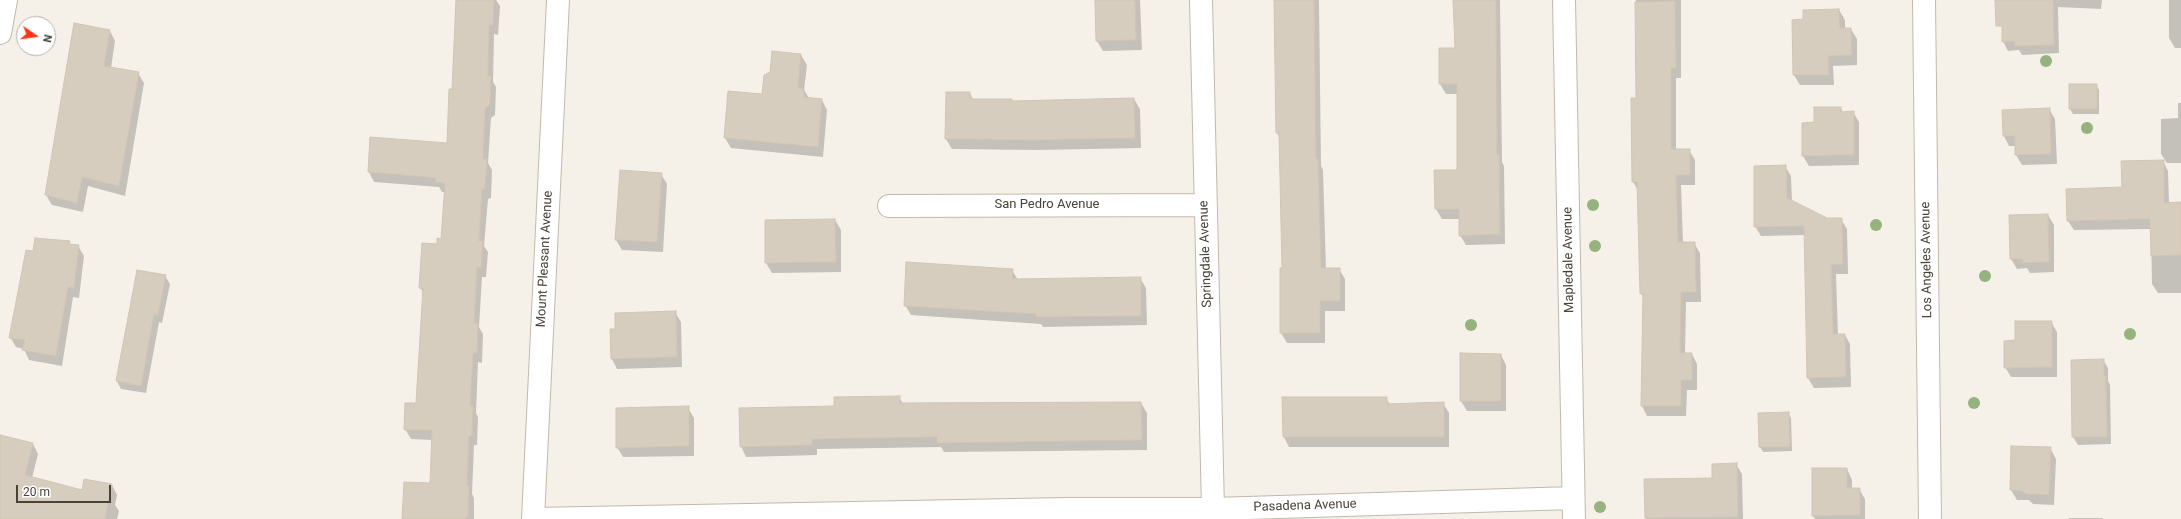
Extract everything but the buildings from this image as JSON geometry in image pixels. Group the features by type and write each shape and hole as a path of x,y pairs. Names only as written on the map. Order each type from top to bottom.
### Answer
{"street":[{"path":"0,32 6,0"},
{"name":"Mount Pleasant Avenue","path":"533,519 558,0"},
{"name":"Springdale Avenue","path":"1201,0 1213,509"},
{"name":"Mapledale Avenue","path":"1564,0 1574,509"},
{"name":"Los Angeles Avenue","path":"1924,0 1930,519"},
{"name":"San Pedro Avenue","path":"889,206 1205,205"},
{"name":"Pasadena Avenue","path":"533,519 1066,509 1574,509"}]}
